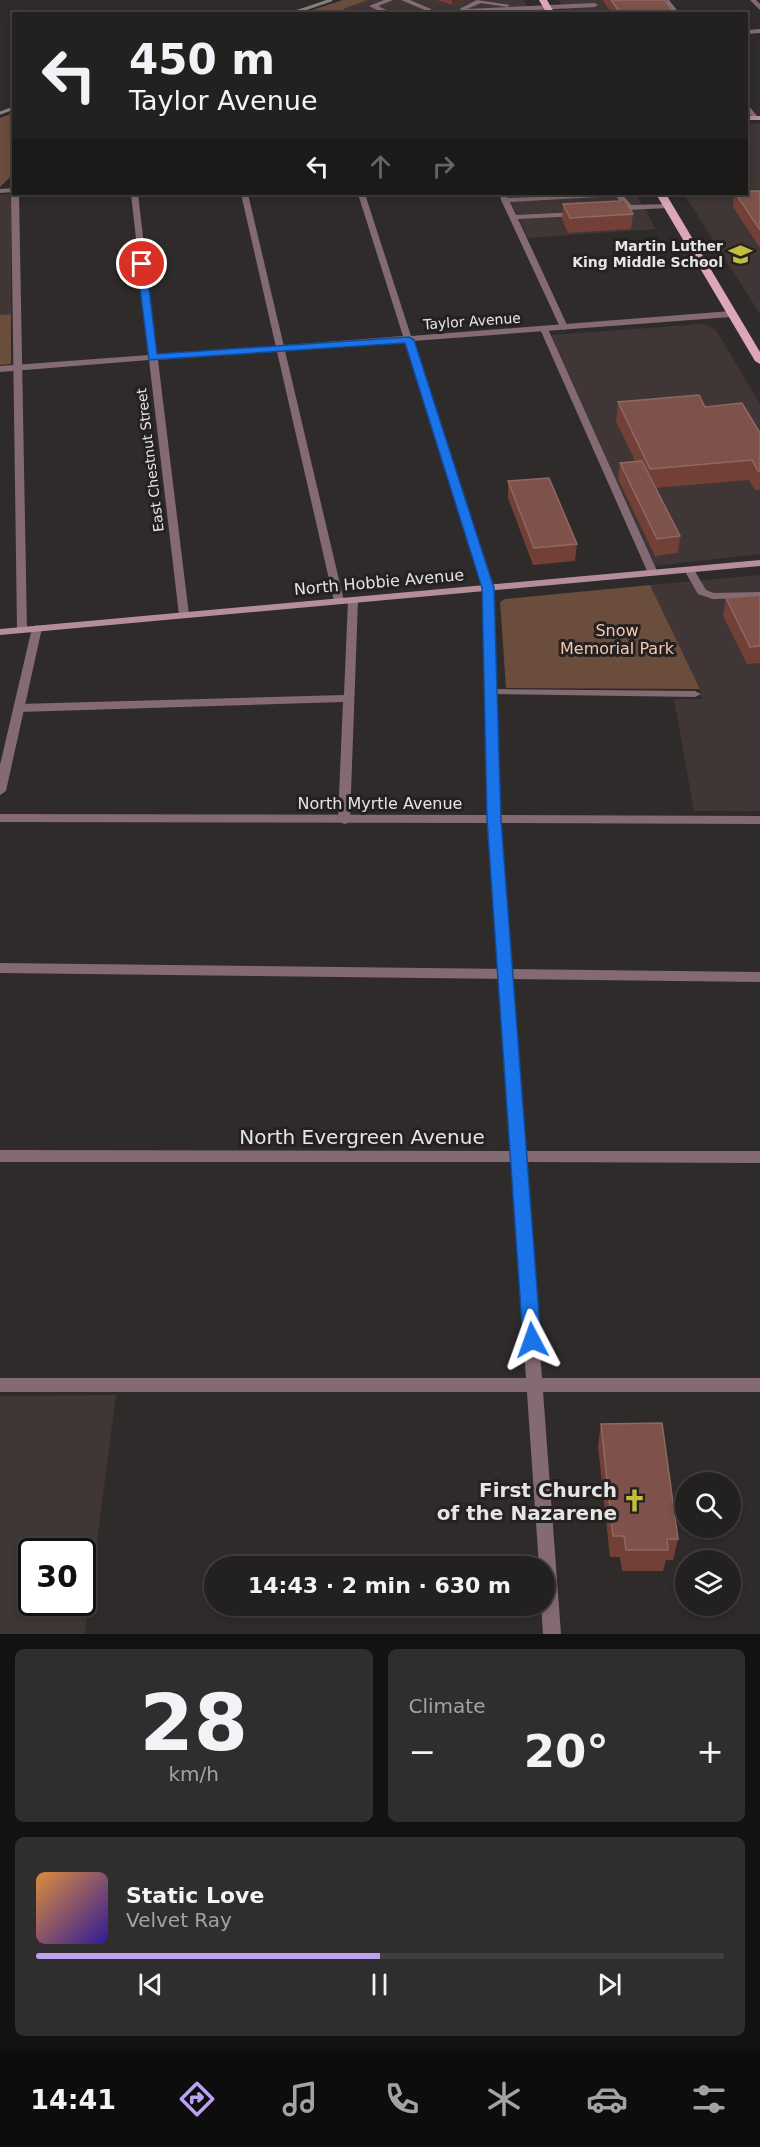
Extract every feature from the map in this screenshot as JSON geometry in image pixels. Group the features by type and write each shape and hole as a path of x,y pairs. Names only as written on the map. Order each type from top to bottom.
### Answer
{"main road":[{"path":"662,195 760,361"},
{"name":"North Hobbie Avenue","path":"0,632 760,563"}],"street":[{"path":"387,12 372,6 390,0"},
{"path":"404,0 436,12 593,3"},
{"path":"666,0 675,12"},
{"path":"753,0 760,8"},
{"path":"14,195 22,630"},
{"name":"East Chestnut Street","path":"134,195 183,615"},
{"path":"243,195 339,601"},
{"path":"361,195 488,588 494,820 520,1157 552,1634"},
{"path":"564,327 504,197 580,195"},
{"path":"619,195 624,199 627,208"},
{"path":"612,211 668,206"},
{"path":"513,218 589,213"},
{"name":"Taylor Avenue","path":"0,369 731,314"},
{"path":"544,329 653,573"},
{"path":"689,570 702,592 713,596 760,595"},
{"path":"344,820 353,600"},
{"path":"0,791 37,628"},
{"path":"491,692 695,694"},
{"path":"19,708 350,698"},
{"name":"North Myrtle Avenue","path":"0,818 760,820"},
{"path":"0,968 760,977"},
{"name":"North Evergreen Avenue","path":"0,1156 760,1157"},
{"path":"0,1385 760,1385"}],"shaded area":[{"path":"368,0 523,0 530,12 349,12 342,9"},
{"path":"558,0 662,0 671,12 566,12"},
{"name":"Martin Luther King Middle School","path":"760,123 760,314 685,195 748,195 748,124"},
{"path":"11,194 11,314 0,315 0,195"},
{"path":"507,195 637,195 656,229 528,238"},
{"path":"704,324 716,330 760,404 760,554 655,566 551,335"},
{"path":"760,575 760,811 694,811 674,699 701,699 700,689 650,585"},
{"path":"116,1395 96,1549 96,1538 18,1538 18,1616 87,1616 85,1634 0,1634 0,1396"}],"green space":[{"path":"343,0 368,0 343,9 350,12 306,12"},
{"path":"12,113 12,175 0,187 0,118"},
{"path":"11,314 11,364 0,365 0,315"},
{"name":"Snow Memorial Park","path":"650,585 700,689 506,688 500,602 505,599"}],"building":[{"path":"611,0 665,0 674,12 620,12"},
{"path":"748,191 760,191 760,230 737,195 748,195"},
{"path":"624,199 633,214 570,218 563,204 620,201"},
{"path":"699,395 705,407 742,403 760,433 760,471 752,460 650,469 618,402"},
{"path":"642,461 680,536 657,539 620,463"},
{"path":"549,478 577,544 534,548 508,481"},
{"path":"760,595 760,646 750,647 726,598"},
{"name":"First Church of the Nazarene","path":"662,1423 675,1517 675,1538 678,1539 667,1539 668,1550 626,1550 624,1536 613,1536 601,1424"}],"railway":[{"path":"296,12 331,0"},
{"path":"0,113 12,109"}],"place":[{"name":"Martin Luther King Middle School","path":"741,254"},
{"name":"First Church of the Nazarene","path":"635,1501"}],"route":[{"path":"142,264 153,358 409,340 488,588 494,820 532,1340"}]}
